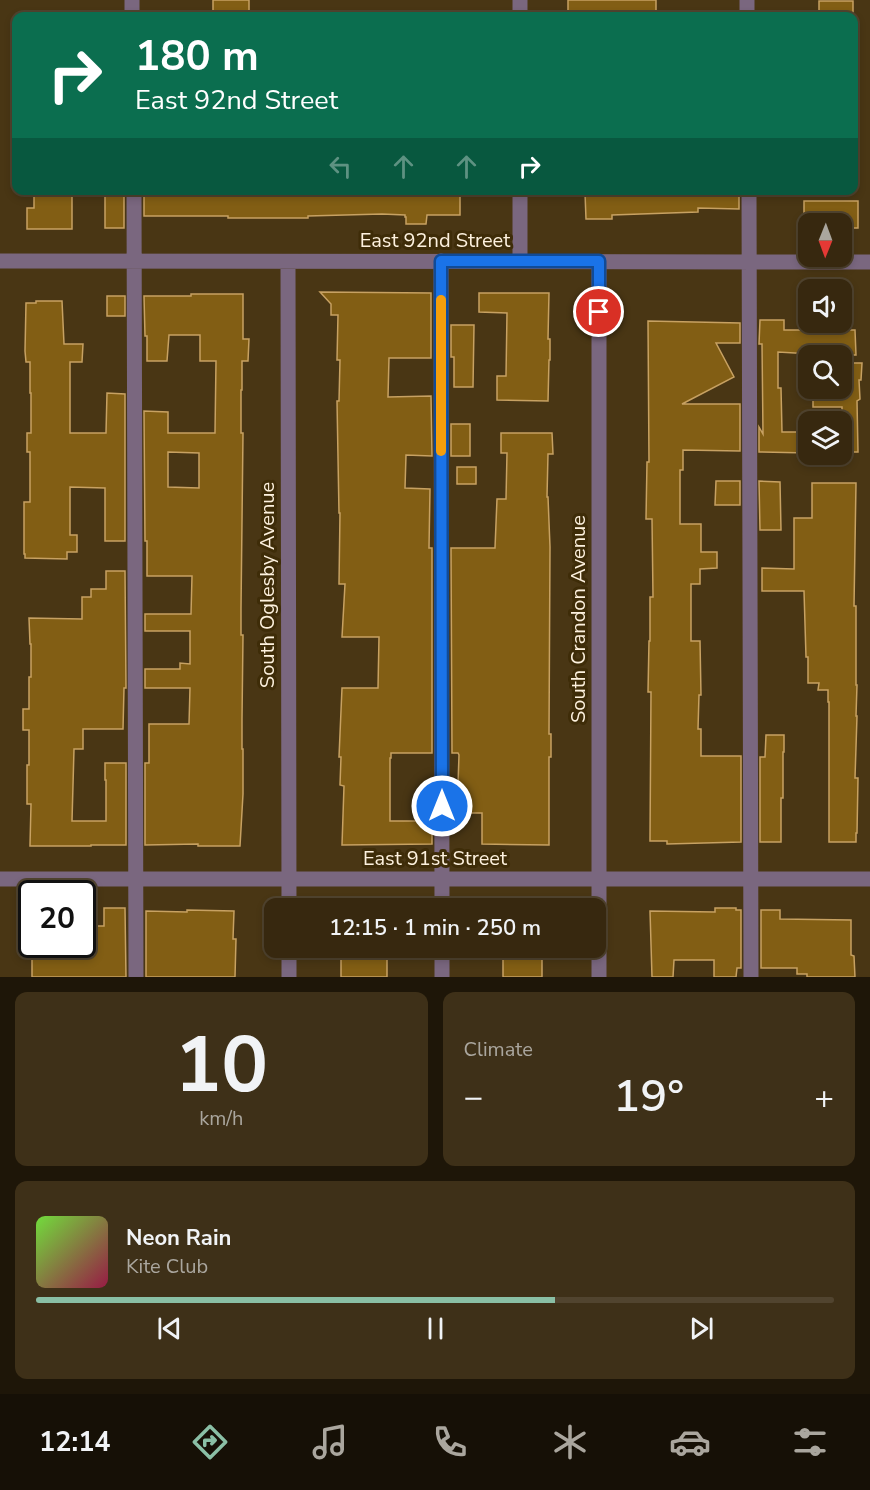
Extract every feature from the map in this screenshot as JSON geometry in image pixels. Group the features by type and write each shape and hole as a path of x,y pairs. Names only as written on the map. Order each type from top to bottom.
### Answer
{"street":[{"path":"134,195 136,977"},
{"path":"520,195 520,261"},
{"path":"749,195 751,977"},
{"name":"East 92nd Street","path":"0,261 870,262"},
{"name":"South Oglesby Avenue","path":"288,261 289,898"},
{"path":"441,261 442,898"},
{"name":"South Crandon Avenue","path":"598,977 599,261"},
{"name":"East 91st Street","path":"0,879 870,879"},
{"path":"289,958 289,977"},
{"path":"442,958 442,977"}],"building":[{"path":"213,0 249,0 249,12 213,12"},
{"path":"568,0 656,0 656,12 568,12"},
{"path":"819,1 853,1 853,12 819,12"},
{"path":"34,195 72,195 72,229 27,229 27,208 34,208"},
{"path":"105,195 124,195 124,228 105,228"},
{"path":"144,195 460,195 460,215 427,215 426,224 406,224 405,215 382,214 308,216 308,218 144,216"},
{"path":"585,195 739,195 739,209 698,208 698,212 612,215 612,219 586,219"},
{"path":"804,201 858,201 858,228 852,228 852,213 804,213"},
{"path":"320,292 431,293 431,358 389,358 388,397 431,396 432,456 406,455 405,488 430,489 432,753 391,753 390,821 432,821 432,844 342,845 344,786 340,785 341,757 339,757 342,688 378,688 379,637 342,637 345,584 339,584 337,401 339,401 340,360 337,360 338,315 331,315 331,304"},
{"path":"479,293 549,293 548,401 497,400 497,376 506,376 507,313 479,312"},
{"path":"191,294 243,294 243,339 249,339 248,361 242,361 241,390 243,794 240,846 145,845 145,763 149,763 149,724 189,724 190,688 145,688 145,669 180,669 180,663 190,664 190,631 145,631 145,614 191,614 192,576 147,576 144,411 168,412 168,433 215,433 216,361 200,361 200,335 169,335 167,361 147,361 144,296 191,296","holes":["168,452 199,453 199,488 168,487"]},
{"path":"107,296 125,296 125,316 107,316"},
{"path":"36,301 62,301 64,344 83,344 82,362 70,362 70,433 106,433 107,393 125,394 125,541 105,541 105,488 70,487 70,535 77,535 77,552 67,552 67,559 25,558 24,554 24,502 30,502 30,452 27,452 27,433 31,433 30,362 26,362 25,351 26,303 36,303"},
{"path":"760,320 784,320 784,330 798,330 798,333 852,333 852,330 855,330 856,355 852,355 852,345 798,345 798,353 778,352 782,432 798,432 798,453 759,452 759,427 763,434 762,344 759,344"},
{"path":"648,321 740,323 740,343 716,343 734,377 682,404 740,404 740,451 683,450 683,470 680,470 680,524 701,524 701,552 717,552 717,568 700,569 700,584 691,584 691,641 700,641 701,695 699,695 698,729 701,729 701,756 741,756 741,842 667,844 667,841 650,841 651,692 648,692 650,597 653,597 652,519 646,519 647,462 649,462"},
{"path":"451,325 474,325 473,387 454,387"},
{"path":"852,363 862,363 861,380 859,380 860,399 857,401 858,452 852,452 852,411 842,411 842,407 813,407 813,399 852,399"},
{"path":"451,424 470,424 470,456 451,456"},
{"path":"501,433 552,433 553,454 548,454 547,497 550,547 549,845 482,844 482,813 457,813 459,755 452,753 451,548 495,548 497,499 506,499 507,453 501,453"},
{"path":"457,467 476,467 476,484 457,484"},
{"path":"716,481 740,481 740,505 715,505"},
{"path":"759,481 780,482 781,530 760,530"},
{"path":"812,483 856,483 855,778 858,778 856,842 829,842 828,690 818,690 819,683 808,683 804,591 762,591 762,568 794,569 794,518 812,518"},
{"path":"106,571 125,571 126,688 124,688 123,729 83,729 83,749 74,749 72,821 106,821 105,763 126,763 126,845 30,846 31,804 27,804 29,730 23,730 23,709 29,709 29,677 31,677 29,618 82,619 82,597 91,597 91,589 106,589"},
{"path":"766,735 784,735 781,842 760,842 760,757 765,757"},
{"path":"104,908 125,908 126,977 32,977 32,958 96,958 96,926 104,926"},
{"path":"715,908 741,910 741,968 737,968 736,977 714,977 714,960 674,960 673,977 652,977 650,911 715,912"},
{"path":"187,910 234,911 235,977 146,977 146,911 187,912"},
{"path":"761,910 780,910 780,919 851,920 851,955 854,956 855,977 807,977 807,974 797,974 797,968 761,968"},
{"path":"341,958 387,958 387,977 341,977"},
{"path":"503,958 542,958 542,977 503,977"}],"slow traffic":[{"path":"441,300 441,451"}],"route":[{"path":"442,806 441,261 599,261 599,312"}]}
